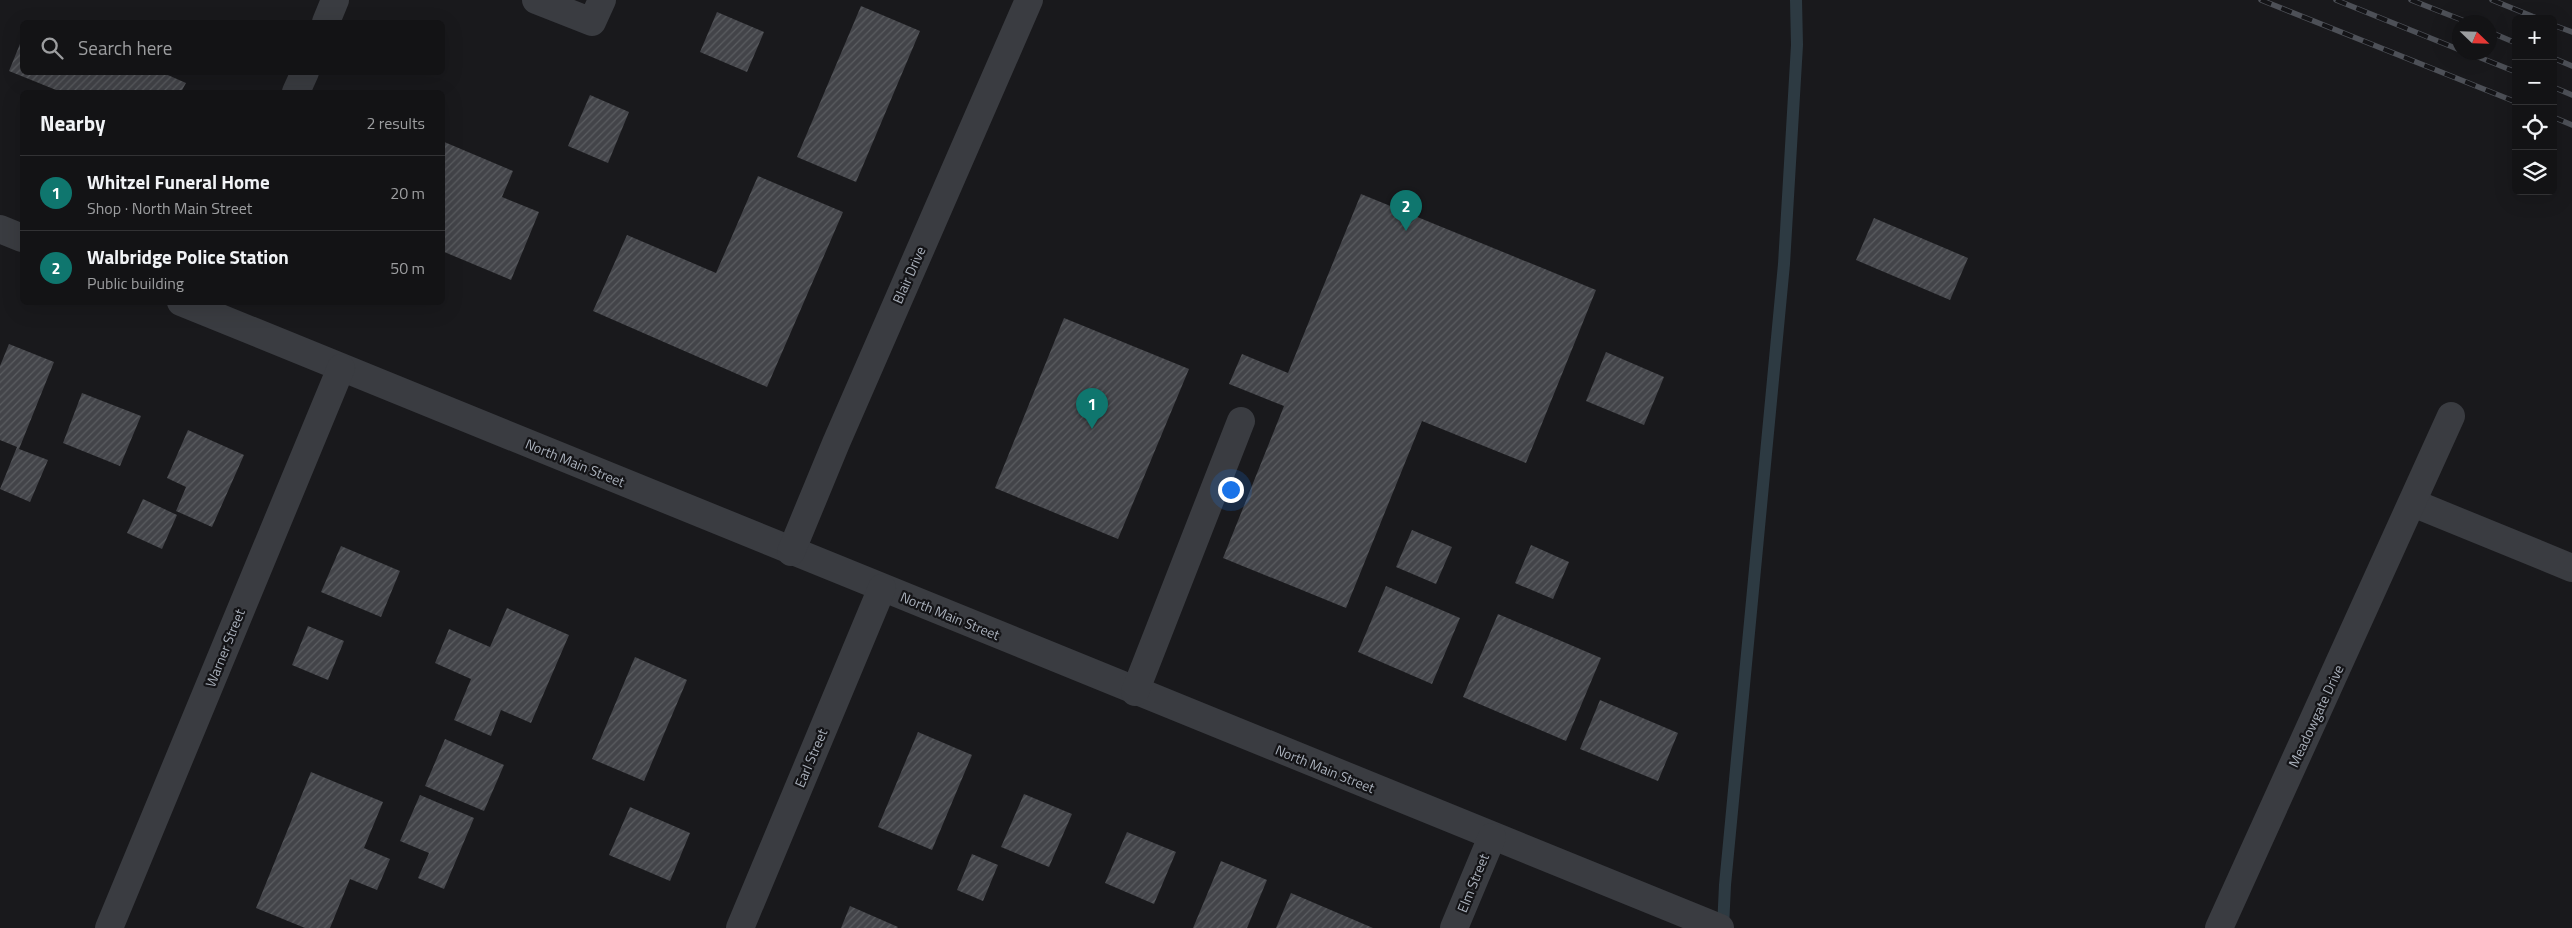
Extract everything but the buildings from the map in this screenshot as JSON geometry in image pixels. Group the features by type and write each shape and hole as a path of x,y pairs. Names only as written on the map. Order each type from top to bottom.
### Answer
{"street":[{"path":"327,20 336,0"},
{"path":"536,0 592,22 602,0"},
{"name":"Blair Drive","path":"791,552 840,434 1029,0"},
{"path":"297,90 304,75"},
{"path":"0,229 20,237"},
{"name":"North Main Street","path":"197,306 340,368 1720,928"},
{"name":"Warner Street","path":"109,928 340,368"},
{"name":"Meadowgate Drive","path":"2219,928 2451,416"},
{"path":"1135,692 1241,421"},
{"path":"2413,503 2572,568"},
{"name":"Earl Street","path":"740,928 882,588"},
{"name":"Elm Street","path":"1454,928 1492,837"}],"waterway":[{"path":"1723,928 1725,885 1784,264 1797,45 1796,0"}],"railway":[{"path":"2261,0 2512,100"},
{"path":"2336,0 2452,47"},
{"path":"2411,0 2452,16"},
{"path":"2492,0 2529,15"},
{"path":"2557,26 2572,32"},
{"path":"2497,35 2512,41"},
{"path":"2486,60 2512,70"},
{"path":"2557,60 2572,66"},
{"path":"2557,89 2572,95"},
{"path":"2557,119 2572,125"}],"place":[{"name":"Walbridge Police Station","path":"1406,231"},
{"name":"Whitzel Funeral Home","path":"1092,429"}]}
